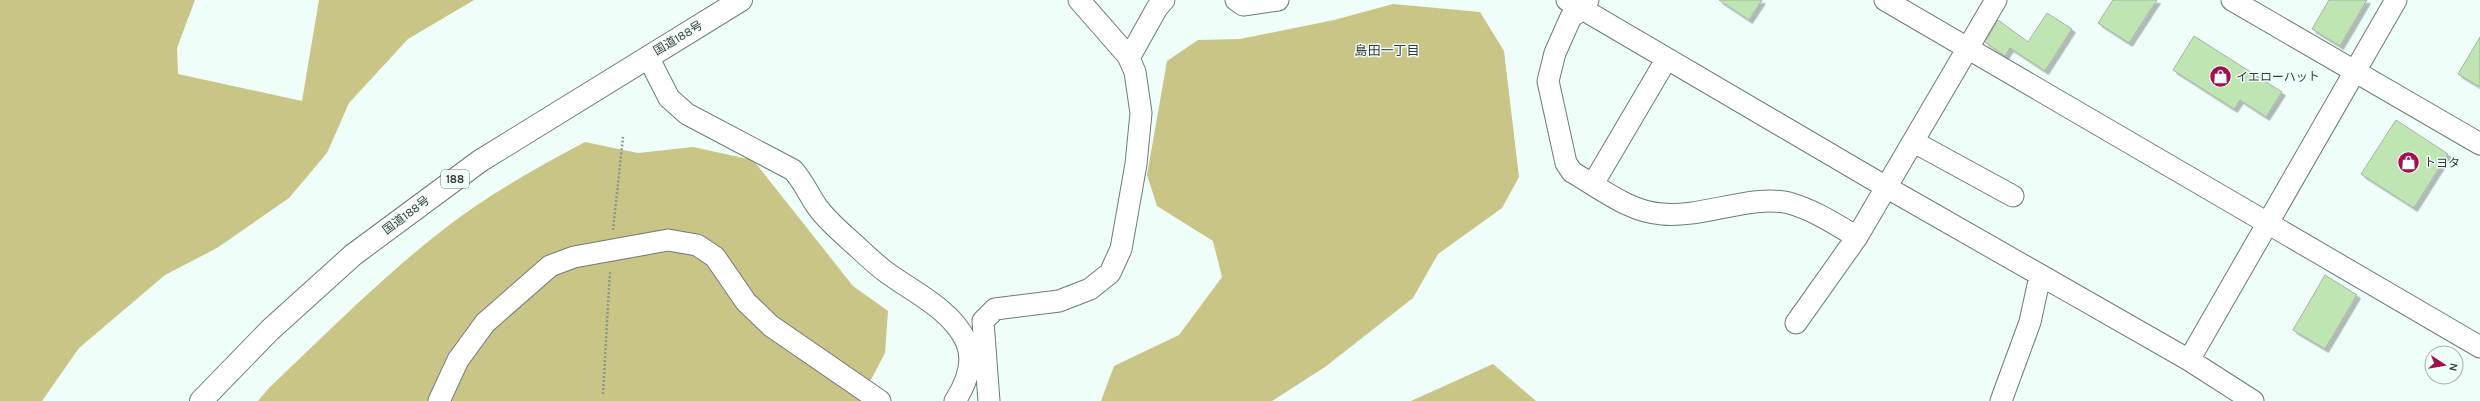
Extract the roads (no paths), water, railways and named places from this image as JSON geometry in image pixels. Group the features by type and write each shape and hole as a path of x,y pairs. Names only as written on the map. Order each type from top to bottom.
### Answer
{"highway":[{"name":"国道188号","path":"200,401 270,330 353,255 480,161 741,0"}],"street":[{"path":"989,401 983,321 995,309 1059,301 1090,289 1110,273 1121,249 1136,164 1141,113 1135,72 1128,56 1079,0"},
{"path":"1128,56 1133,51 1157,8 1164,0"},
{"path":"1236,0 1243,5 1278,0"},
{"path":"1885,0 2480,347"},
{"path":"1796,323 1857,237 1996,0"},
{"path":"2232,0 2480,144"},
{"path":"2189,360 2396,0"},
{"path":"1857,237 1816,213 1787,203 1760,202 1697,213 1662,214 1635,209 1572,172 1566,163 1548,81 1555,53 1571,17 1580,3 1666,60 2040,276 2189,360 2253,401"},
{"path":"648,57 669,98 687,114 793,170 804,183 816,206 853,243 884,271 934,305 954,323 966,342 969,364 965,384 955,401"},
{"path":"1593,184 1666,60"},
{"path":"1914,142 2013,196"},
{"path":"439,401 458,360 485,323 550,266 574,257 611,249 668,240 697,245 715,257 746,302 771,326 880,401"},
{"path":"2001,401 2030,322 2040,276"},
{"path":"954,323 962,318 983,321"}],"place":[{"name":"イエローハット","path":"2221,77"},
{"name":"トヨタ","path":"2408,163"}],"district":[{"name":"島田一丁目","path":"1387,50"}]}
